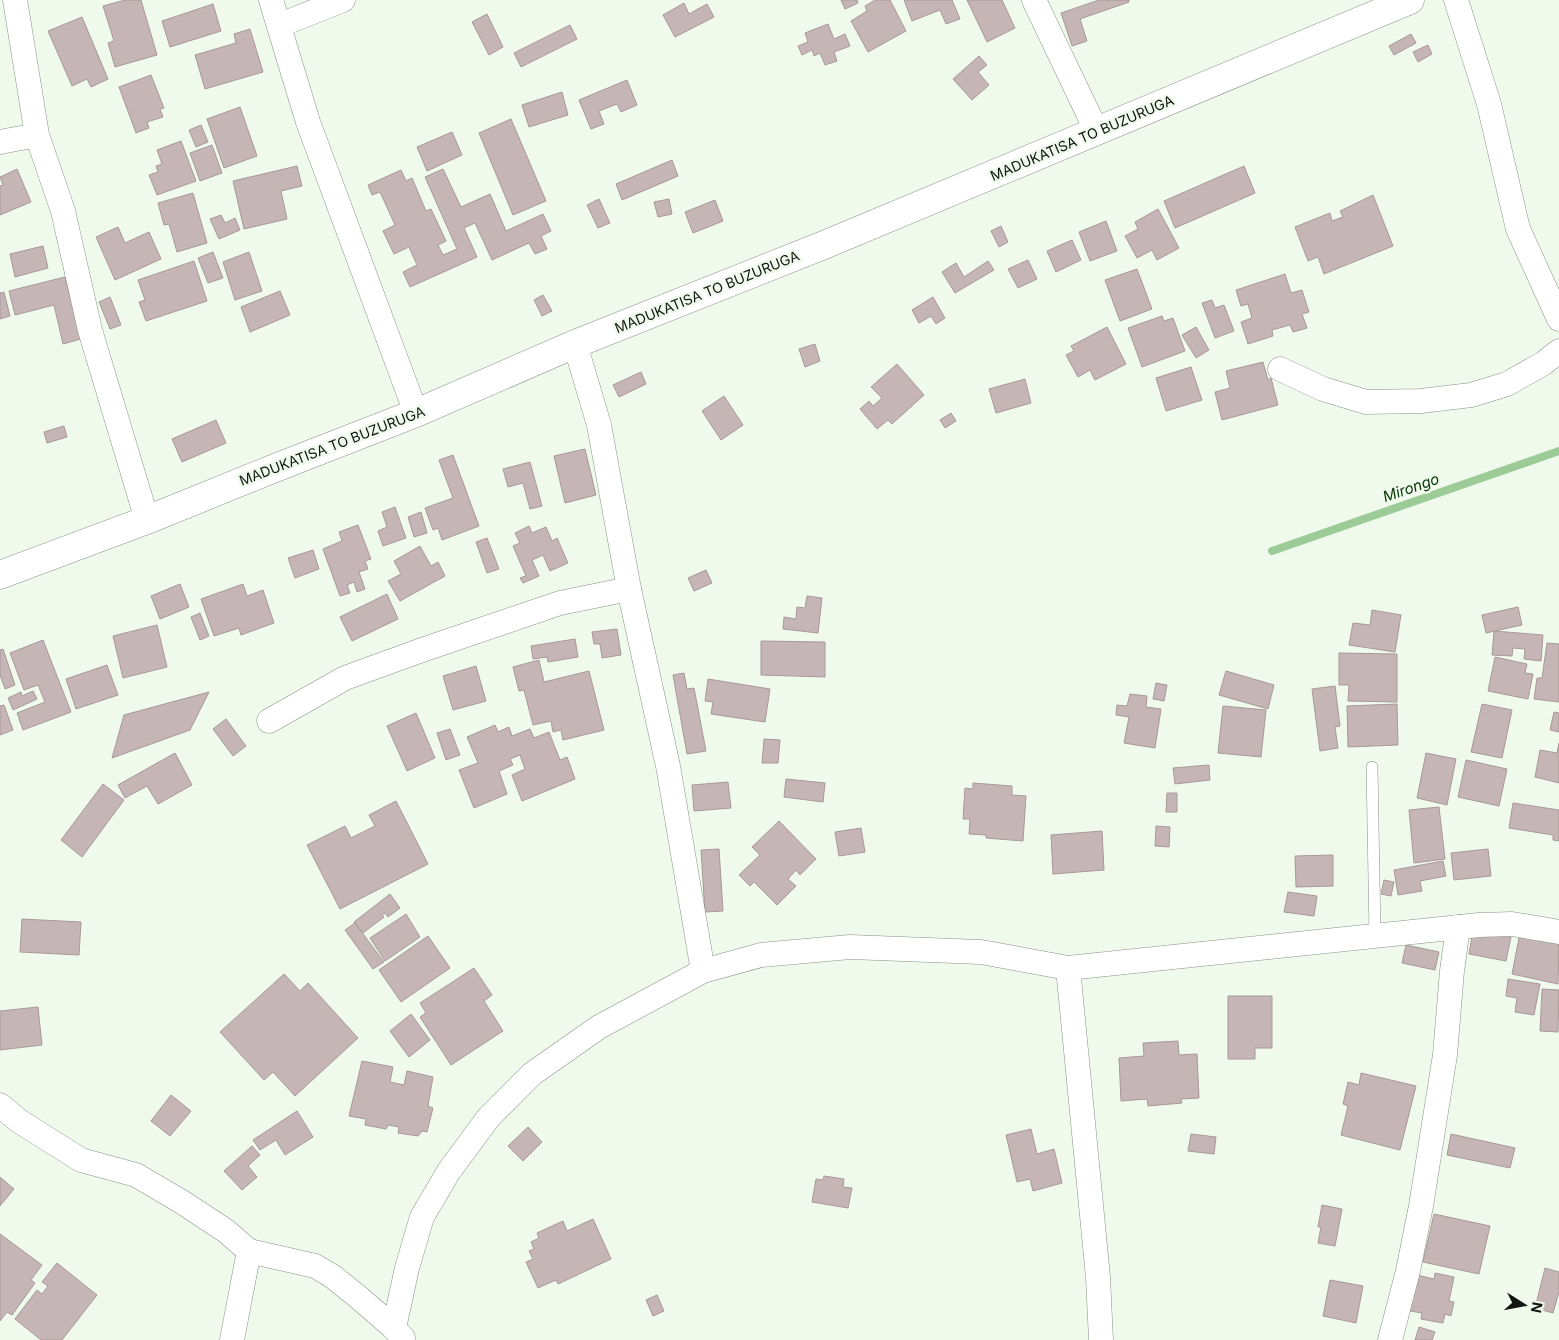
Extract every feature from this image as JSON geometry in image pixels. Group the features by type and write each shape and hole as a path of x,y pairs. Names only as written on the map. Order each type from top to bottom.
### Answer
{"main road":[{"name":"MADUKATISA TO BUZURUGA","path":"0,575 147,520 283,464 416,414 575,344 824,245 1410,0"}],"street":[{"path":"16,0 37,135 63,211 90,330 147,520"},
{"path":"272,0 308,122 416,414"},
{"path":"280,25 343,0"},
{"path":"1034,0 1097,132"},
{"path":"1456,0 1489,104 1518,229 1559,319"},
{"path":"0,142 37,135"},
{"path":"575,344 599,425 629,590 668,766 703,970"},
{"path":"1280,369 1322,389 1366,402 1421,401 1471,395 1507,384 1544,363 1559,351"},
{"path":"269,720 345,678 362,671 560,603 629,590"},
{"path":"399,1334 407,1268 422,1217 449,1170 489,1117 532,1074 592,1032 703,970 762,954 850,947 981,952 1068,968 1458,927 1512,924 1559,932"},
{"path":"1390,1340 1408,1271 1421,1206 1445,1055 1452,971 1458,927"},
{"path":"1068,968 1098,1277 1101,1340"},
{"path":"0,1105 19,1121 81,1160 136,1175 182,1202 226,1232 249,1251 316,1266 357,1296 399,1334"},
{"path":"232,1340 249,1251"}],"lane":[{"path":"1372,767 1375,936"}],"building":[{"path":"125,0 141,0 157,55 115,67 108,43 114,41 103,6"},
{"path":"841,0 857,0 858,3 845,9"},
{"path":"875,0 890,0 906,31 868,52 851,21 867,11 865,6"},
{"path":"904,0 952,0 960,19 946,24 940,10 912,21"},
{"path":"967,0 1002,0 1015,28 987,42"},
{"path":"1099,0 1129,0 1129,2 1080,19 1087,41 1072,46 1061,13"},
{"path":"684,3 689,14 707,4 714,17 675,37 663,15"},
{"path":"213,4 221,31 170,47 162,21"},
{"path":"487,14 503,47 489,55 472,22"},
{"path":"82,17 108,79 91,87 87,79 72,86 48,31"},
{"path":"828,24 834,39 845,34 850,46 834,52 837,61 825,65 820,53 814,56 812,50 802,55 798,46 808,42 805,33"},
{"path":"570,25 577,39 521,67 514,53"},
{"path":"250,29 263,72 205,89 195,55 236,43 234,34"},
{"path":"1411,34 1416,43 1394,55 1389,46"},
{"path":"1428,45 1432,54 1418,62 1413,52"},
{"path":"979,56 987,65 978,72 989,85 972,100 953,79"},
{"path":"151,75 164,108 160,109 163,117 147,122 149,128 136,133 119,87"},
{"path":"627,80 637,105 621,112 617,104 599,111 604,124 591,129 579,100"},
{"path":"562,92 568,115 529,127 522,105"},
{"path":"240,107 257,156 224,168 207,119"},
{"path":"511,119 546,201 513,215 479,133"},
{"path":"201,125 208,142 196,147 189,130"},
{"path":"452,132 462,155 427,171 417,147"},
{"path":"181,141 196,181 157,195 149,175 158,172 156,166 162,164 157,150"},
{"path":"212,145 222,173 200,181 190,153"},
{"path":"672,160 678,176 622,200 616,184"},
{"path":"297,166 302,186 281,191 287,219 244,229 233,181"},
{"path":"1244,166 1255,193 1175,228 1164,201"},
{"path":"17,169 31,202 0,215 0,186 3,185 0,177"},
{"path":"443,169 461,207 490,194 506,231 543,214 551,231 541,236 547,249 535,254 529,243 492,260 475,223 464,228 477,257 410,287 403,272 417,265 409,247 394,254 383,231 395,225 380,192 372,195 368,185 401,170 406,181 412,178 426,211 431,209 446,241 438,245 443,255 457,249 425,177"},
{"path":"193,193 207,243 177,252 169,224 164,225 158,203"},
{"path":"1373,195 1393,246 1324,274 1318,257 1308,261 1295,227 1330,213 1332,221 1343,217 1340,211"},
{"path":"599,199 610,223 598,228 587,205"},
{"path":"669,199 672,214 658,217 654,202"},
{"path":"715,200 723,221 693,233 685,212"},
{"path":"1158,209 1179,248 1157,260 1152,250 1137,258 1125,236 1138,229 1135,222"},
{"path":"221,215 225,223 235,218 240,230 219,239 210,219"},
{"path":"1106,221 1117,251 1090,261 1079,232"},
{"path":"1001,226 1008,242 999,247 991,231"},
{"path":"118,227 125,243 149,232 161,259 115,280 96,237"},
{"path":"1072,240 1081,260 1056,272 1047,251"},
{"path":"43,246 48,268 15,277 10,254"},
{"path":"213,252 223,278 208,283 198,258"},
{"path":"249,252 262,291 235,300 223,262"},
{"path":"1028,260 1037,279 1018,288 1008,269"},
{"path":"194,261 207,301 146,321 139,302 145,300 138,280"},
{"path":"988,261 994,270 955,293 942,272 956,263 964,277"},
{"path":"1137,269 1152,309 1120,321 1105,280"},
{"path":"1285,274 1291,293 1302,290 1309,312 1302,314 1307,328 1293,332 1290,325 1272,330 1273,336 1248,344 1241,322 1252,318 1248,304 1241,306 1236,290"},
{"path":"65,277 81,339 63,344 54,305 15,315 9,291"},
{"path":"280,291 290,315 250,332 241,307"},
{"path":"4,292 10,316 0,319 0,293"},
{"path":"543,295 552,311 542,316 534,300"},
{"path":"110,297 121,325 110,329 99,302"},
{"path":"933,297 945,318 936,324 931,316 919,323 912,310"},
{"path":"1212,300 1215,308 1224,305 1234,331 1215,338 1202,303"},
{"path":"1162,316 1164,321 1173,318 1185,351 1142,367 1128,328"},
{"path":"1107,327 1126,364 1095,380 1090,370 1078,377 1066,355 1074,351 1071,346"},
{"path":"1196,327 1209,350 1196,358 1182,335"},
{"path":"815,344 820,361 805,367 799,349"},
{"path":"1263,362 1268,380 1271,378 1278,405 1222,420 1215,392 1230,388 1226,371"},
{"path":"897,364 924,395 892,424 888,420 877,429 860,409 869,401 873,406 882,398 871,387"},
{"path":"1191,367 1202,400 1166,411 1156,378"},
{"path":"641,372 646,384 619,397 613,385"},
{"path":"1025,379 1031,403 996,413 989,389"},
{"path":"724,396 743,425 721,440 702,411"},
{"path":"951,413 956,421 945,428 940,420"},
{"path":"216,420 226,443 182,462 172,439"},
{"path":"64,426 67,437 47,443 44,432"},
{"path":"585,449 596,495 565,503 554,456"},
{"path":"453,455 479,526 442,540 438,528 433,530 425,508 453,498 439,460"},
{"path":"530,462 542,506 530,509 523,483 508,487 503,469"},
{"path":"395,507 406,538 383,546 378,531 387,527 382,512"},
{"path":"421,512 427,533 414,537 408,517"},
{"path":"358,525 371,559 365,561 368,569 359,572 365,589 357,592 354,582 347,585 350,593 340,596 323,549 342,541 339,532"},
{"path":"529,526 532,533 546,527 552,541 557,538 568,563 550,571 543,555 532,560 539,576 523,583 520,578 526,576 513,546 520,543 515,533"},
{"path":"487,538 499,569 487,573 476,542"},
{"path":"420,546 431,566 438,562 445,576 400,601 388,581 401,574 394,561"},
{"path":"313,550 319,569 295,578 288,558"},
{"path":"706,570 712,583 694,591 688,578"},
{"path":"180,584 189,607 160,619 151,596"},
{"path":"243,584 247,596 263,590 274,623 241,635 239,628 214,636 201,599"},
{"path":"387,594 398,619 352,641 340,617"},
{"path":"807,596 822,598 818,633 783,629 784,617 796,619 797,607 805,608"},
{"path":"1518,607 1522,625 1486,633 1482,615"},
{"path":"1372,610 1401,615 1395,652 1349,645 1353,623 1370,625"},
{"path":"200,613 209,636 200,640 191,617"},
{"path":"157,625 167,667 123,678 113,636"},
{"path":"617,629 621,655 602,658 600,644 594,644 592,632"},
{"path":"1494,631 1543,635 1541,661 1524,659 1525,649 1513,648 1512,656 1492,655"},
{"path":"575,639 578,657 548,662 547,657 533,659 531,646"},
{"path":"43,640 71,712 23,730 17,713 45,702 38,685 24,690 10,653"},
{"path":"761,641 825,642 825,677 761,675"},
{"path":"1547,643 1559,644 1559,702 1534,699 1537,678 1542,678"},
{"path":"3,649 15,685 5,689 0,675 0,650"},
{"path":"1339,653 1397,654 1397,702 1348,701 1349,685 1339,685"},
{"path":"1495,657 1527,664 1525,673 1533,674 1528,699 1488,691"},
{"path":"539,660 544,682 589,671 604,730 563,740 561,730 553,732 551,721 533,725 524,690 519,691 513,667"},
{"path":"107,665 118,695 76,709 66,679"},
{"path":"476,666 486,701 453,710 443,676"},
{"path":"1226,671 1274,685 1268,709 1219,695"},
{"path":"684,673 687,689 694,688 706,751 687,754 673,675"},
{"path":"708,679 770,689 765,722 711,714 713,702 705,701"},
{"path":"1156,683 1167,685 1164,701 1153,699"},
{"path":"1335,686 1340,726 1335,727 1338,748 1320,751 1312,689"},
{"path":"33,691 37,699 13,710 8,698 21,692 22,696"},
{"path":"209,692 190,730 112,758 124,715"},
{"path":"1130,694 1147,696 1146,707 1161,709 1155,748 1124,743 1129,717 1116,715 1117,705 1127,706"},
{"path":"1397,704 1398,745 1348,747 1347,706"},
{"path":"1482,704 1512,710 1502,758 1471,752"},
{"path":"4,705 13,730 0,735 0,706"},
{"path":"1223,706 1266,710 1261,757 1218,753"},
{"path":"1554,712 1559,713 1559,732 1550,730"},
{"path":"416,713 435,758 407,771 387,726"},
{"path":"226,719 246,746 233,756 213,729"},
{"path":"495,725 498,732 509,727 512,736 530,729 534,738 549,732 560,760 567,757 575,779 522,801 512,775 525,769 520,755 510,759 513,765 499,771 507,794 474,808 459,770 478,763 467,737"},
{"path":"450,729 460,755 446,760 437,733"},
{"path":"764,739 780,740 778,763 762,763"},
{"path":"1559,743 1559,783 1535,777 1540,750 1557,753"},
{"path":"175,753 192,785 158,804 147,786 125,798 118,785"},
{"path":"1426,753 1456,759 1447,805 1417,798"},
{"path":"1466,760 1507,769 1499,806 1458,797"},
{"path":"1209,765 1210,780 1175,784 1173,768"},
{"path":"786,779 825,783 823,802 784,797"},
{"path":"728,782 731,808 694,811 692,785"},
{"path":"973,783 1012,786 1012,795 1026,796 1023,841 986,838 986,835 969,834 970,819 963,819 965,788 973,789"},
{"path":"103,784 124,800 82,857 61,840"},
{"path":"1167,793 1177,793 1177,812 1166,812"},
{"path":"396,801 428,864 340,909 307,845 345,826 351,838 375,826 369,815"},
{"path":"1513,803 1559,810 1559,841 1553,840 1553,835 1509,828"},
{"path":"1439,807 1445,859 1414,863 1409,810"},
{"path":"779,821 816,859 800,875 796,870 788,879 796,886 777,905 754,882 750,886 739,875 760,855 752,847"},
{"path":"1156,826 1170,827 1169,847 1155,846"},
{"path":"861,828 865,852 839,856 835,832"},
{"path":"1102,831 1104,870 1053,874 1051,835"},
{"path":"719,849 723,911 705,912 701,850"},
{"path":"1488,849 1491,876 1454,880 1451,853"},
{"path":"1333,855 1333,886 1296,887 1295,856"},
{"path":"1443,861 1446,876 1420,881 1422,891 1398,895 1394,870"},
{"path":"1384,880 1394,882 1391,896 1381,894"},
{"path":"1288,892 1317,896 1314,916 1284,912"},
{"path":"390,894 400,908 388,917 385,913 382,915 384,917 363,933 354,922"},
{"path":"406,914 420,937 385,961 370,938"},
{"path":"22,919 81,922 79,955 20,952"},
{"path":"355,923 384,962 373,969 345,930"},
{"path":"1473,930 1511,937 1506,961 1469,954"},
{"path":"1520,933 1559,941 1558,984 1512,974"},
{"path":"428,936 450,968 401,1002 379,970"},
{"path":"1406,945 1439,952 1435,970 1402,963"},
{"path":"474,968 492,995 484,1001 503,1031 451,1065 420,1017 426,1013 420,1003"},
{"path":"284,974 300,991 308,983 358,1038 295,1096 273,1072 264,1080 220,1032"},
{"path":"1508,979 1540,984 1534,1015 1515,1012 1517,998 1506,996"},
{"path":"1542,989 1559,990 1558,1032 1540,1031"},
{"path":"1228,996 1272,996 1272,1048 1255,1048 1255,1059 1228,1059"},
{"path":"38,1007 42,1045 0,1050 0,1011"},
{"path":"411,1014 430,1040 409,1057 390,1031"},
{"path":"1178,1041 1179,1055 1197,1054 1199,1098 1181,1099 1182,1103 1148,1106 1147,1099 1121,1101 1119,1058 1144,1056 1143,1043"},
{"path":"362,1061 393,1067 390,1082 404,1085 407,1071 433,1077 428,1106 433,1108 427,1132 422,1131 418,1136 398,1133 399,1127 388,1125 386,1129 365,1125 366,1119 349,1116"},
{"path":"1361,1073 1416,1086 1400,1150 1341,1135 1348,1106 1343,1104 1348,1082 1359,1085"},
{"path":"171,1095 191,1111 170,1136 151,1121"},
{"path":"297,1111 313,1137 285,1155 276,1140 260,1150 253,1140"},
{"path":"528,1127 542,1142 523,1161 508,1146"},
{"path":"1031,1129 1037,1154 1054,1149 1062,1183 1033,1191 1030,1179 1017,1182 1006,1135"},
{"path":"1191,1134 1216,1137 1214,1154 1188,1151"},
{"path":"1451,1134 1515,1148 1510,1168 1447,1155"},
{"path":"252,1146 260,1155 248,1166 257,1177 242,1190 224,1171"},
{"path":"824,1176 844,1179 843,1187 852,1188 848,1208 812,1202 816,1179 823,1180"},
{"path":"0,1177 14,1189 0,1206"},
{"path":"1322,1205 1342,1209 1335,1246 1318,1243 1321,1227 1318,1227"},
{"path":"1434,1214 1490,1226 1479,1274 1423,1262"},
{"path":"593,1219 611,1259 558,1284 556,1280 538,1288 526,1262 533,1259 529,1251 534,1249 531,1242 539,1238 537,1233 563,1221 567,1231"},
{"path":"0,1234 42,1265 31,1280 35,1283 12,1315 7,1312 0,1321"},
{"path":"57,1263 97,1295 62,1340 41,1340 15,1319 37,1290 42,1294 48,1286 42,1282"},
{"path":"1545,1268 1559,1272 1559,1292 1553,1313 1535,1308"},
{"path":"1435,1273 1454,1277 1449,1301 1454,1302 1451,1316 1445,1314 1443,1323 1421,1319 1422,1313 1410,1311 1417,1275 1434,1279"},
{"path":"1330,1280 1363,1286 1356,1323 1323,1316"},
{"path":"657,1295 664,1311 653,1316 646,1300"},
{"path":"1419,1327 1435,1332 1432,1340 1415,1340"}],"waterway":[{"name":"Mirongo","path":"1272,551 1559,451"}]}
